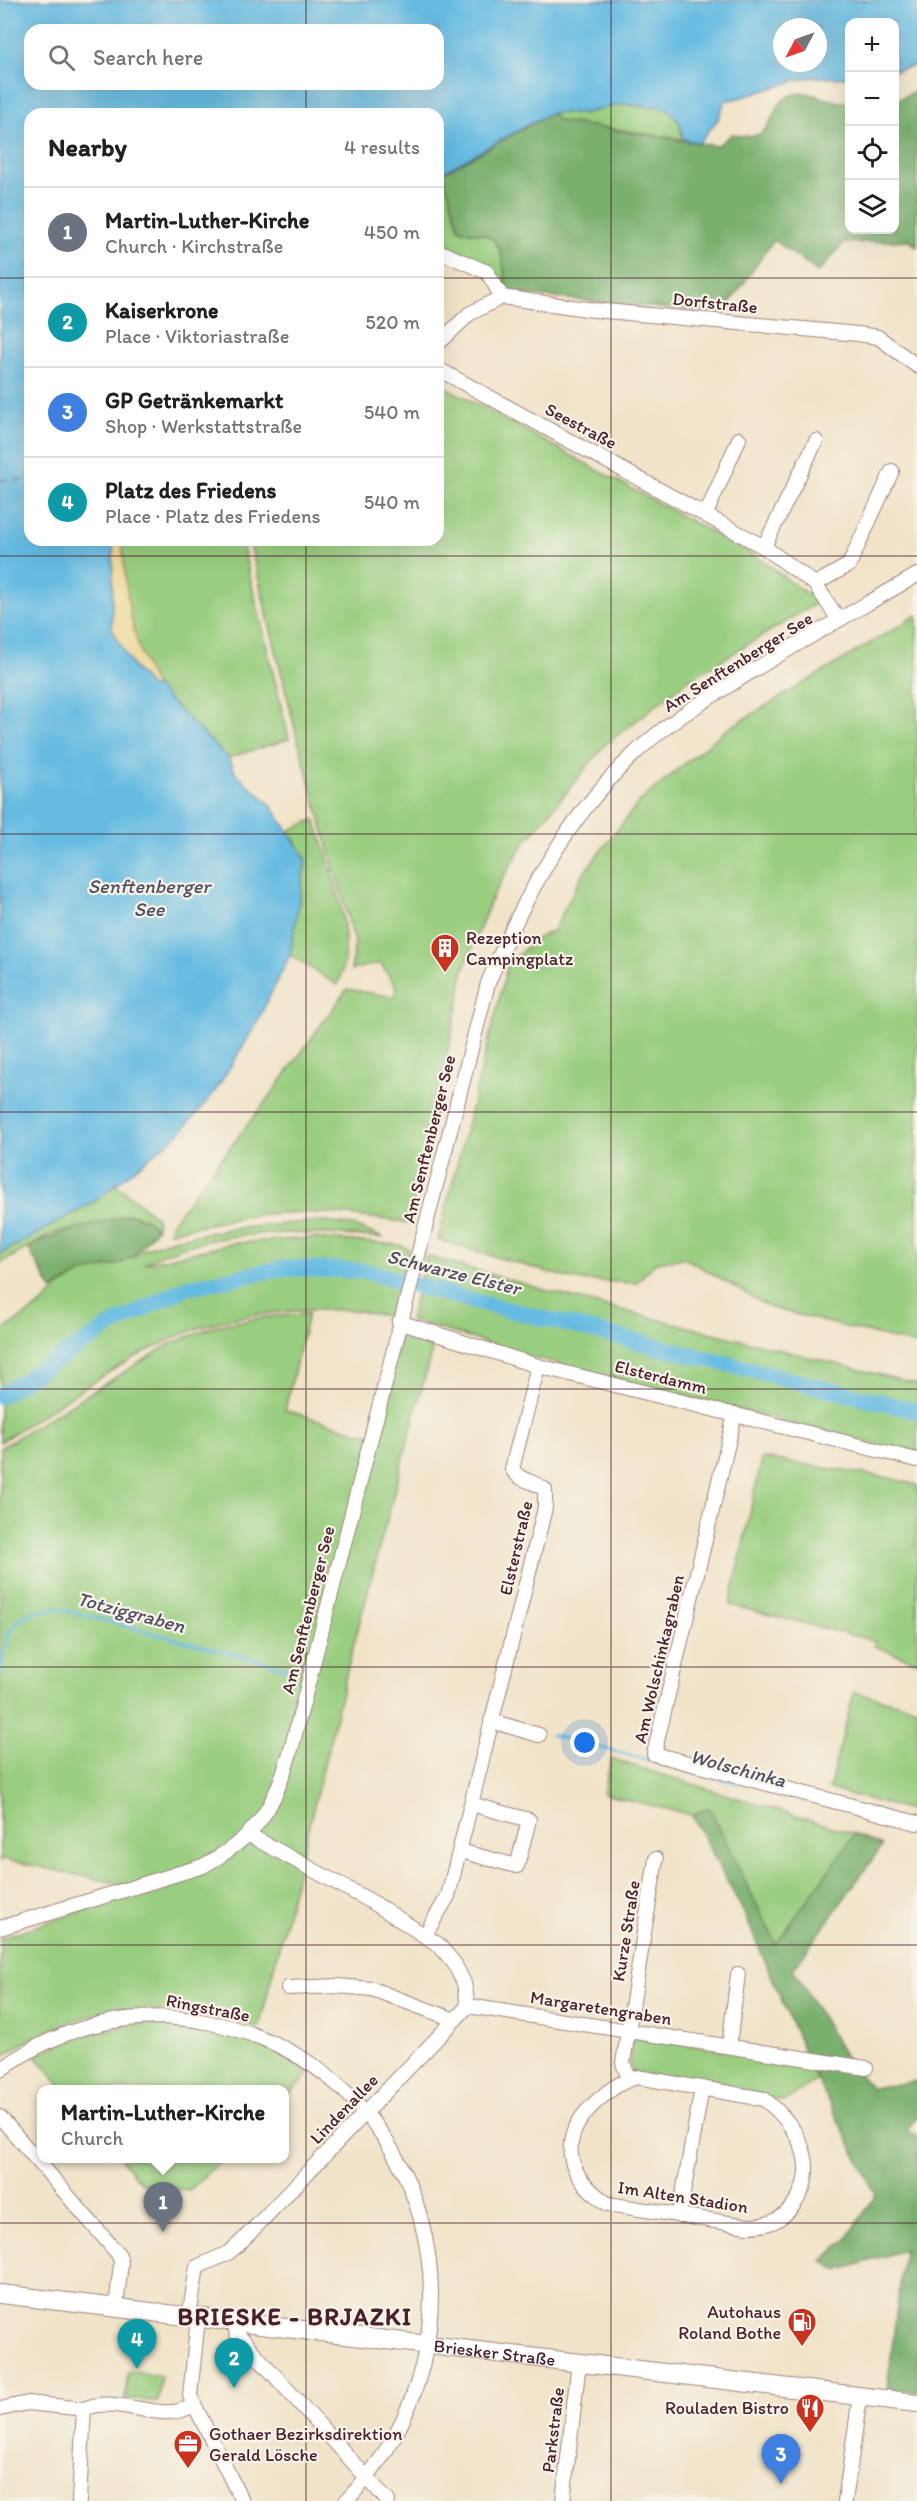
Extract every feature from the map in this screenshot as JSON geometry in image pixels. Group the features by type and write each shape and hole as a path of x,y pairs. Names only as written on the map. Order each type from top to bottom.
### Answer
{"main road":[{"name":"Briesker Straße","path":"0,2294 917,2403"}],"street":[{"path":"444,254 486,272 502,297 469,314 444,338"},
{"name":"Dorfstraße","path":"502,297 594,310 878,337 917,366"},
{"name":"Seestraße","path":"444,372 764,547 815,584 839,620"},
{"path":"706,514 739,439"},
{"path":"764,547 816,441"},
{"path":"815,584 849,565 892,471"},
{"name":"Am Senftenberger See","path":"0,1928 203,1866 229,1852 249,1835 269,1808 282,1782 488,983 511,927 559,846 587,808 630,758 671,724 762,664 917,575"},
{"name":"Elsterdamm","path":"401,1315 538,1366 917,1460"},
{"name":"Elsterstraße","path":"425,1935 448,1896 545,1508 545,1490 540,1485 520,1479 512,1469 538,1366"},
{"name":"Am Wolschinkagraben","path":"735,1414 654,1754 917,1823"},
{"path":"491,1721 539,1735"},
{"path":"460,1851 517,1866 529,1820 471,1804"},
{"path":"249,1835 425,1935 454,1963 464,1983 468,2006"},
{"name":"Kurze Straße","path":"629,2079 623,2063 656,1859"},
{"path":"729,2046 738,1974"},
{"path":"288,1989 338,1986 372,1989 455,2020"},
{"name":"Margaretengraben","path":"468,2006 866,2068"},
{"name":"Lindenallee","path":"194,2317 197,2267 228,2253 239,2244 468,2006"},
{"name":"Ringstraße","path":"0,2070 30,2050 69,2033 125,2019 176,2017 219,2025 274,2044 317,2069 366,2113 399,2163 411,2187 424,2229 431,2281 426,2344 407,2415 367,2480 346,2501"},
{"name":"Im Alten Stadion","path":"645,2078 764,2099 780,2112 798,2139 808,2166 803,2191 790,2211 769,2226 747,2226 608,2204 591,2193 578,2179 571,2162 571,2144 576,2126 588,2109 607,2092 629,2079 645,2078"},
{"path":"679,2216 702,2088"},
{"path":"0,2117 37,2160"},
{"path":"40,2163 119,2255 121,2263 116,2307"},
{"path":"194,2317 190,2396 242,2501"},
{"path":"234,2322 237,2334 388,2501"},
{"name":"Parkstraße","path":"563,2501 579,2362"},
{"path":"845,2501 860,2396"},
{"path":"0,2409 28,2403 84,2409 99,2404 178,2412 193,2405"},
{"path":"80,2501 84,2409"}],"green space":[{"path":"917,90 917,247 909,240 844,243 818,272 774,240 722,314 506,293 500,250 490,237 459,228 444,176 444,172 552,113 558,121 717,146 732,134 747,136 758,134 765,129 785,99 795,94 808,94 845,102 845,234 899,234 899,99"},
{"path":"622,104 667,108 680,123 683,139 558,121 552,113 585,113"},
{"path":"444,176 459,228 490,237 500,250 506,293 489,265 444,246"},
{"path":"444,386 757,557 807,594 815,584 825,598 687,681 605,745 523,845 493,895 463,971 460,996 409,1223 301,1212 265,1214 169,1232 172,1222 273,1092 347,989 394,997 397,987 380,963 351,970 355,942 297,737 250,546 444,546"},
{"path":"123,546 242,546 289,739 228,758 156,687 139,655 127,596"},
{"path":"917,615 917,1345 771,1308 685,1258 656,1262 636,1283 575,1280 438,1240 508,964 536,939 554,930 582,875 639,802 724,731"},
{"path":"315,819 334,880 344,924 343,966 337,985 290,955 306,859 288,831"},
{"path":"116,1184 156,1217 157,1228 145,1219 130,1214 103,1223 51,1234 0,1264 0,1254 94,1202"},
{"path":"130,1214 145,1219 157,1228 132,1257 120,1264 82,1273 52,1290 28,1248 65,1232"},
{"path":"318,1221 351,1225 384,1238 292,1233 230,1237 171,1251 143,1264 234,1243 313,1238 401,1245 409,1249 390,1315 350,1310 293,1311 236,1318 207,1325 176,1337 114,1369 0,1442 0,1332 41,1305 59,1287 82,1273 133,1257 143,1249 174,1239 229,1229"},
{"path":"426,1256 573,1298 917,1384 917,1455 540,1359 410,1320"},
{"path":"308,1314 285,1410 377,1437 402,1330 434,1342 352,1651 259,2028 191,2013 125,2010 93,2015 62,2025 31,2039 0,2059 0,1938 128,1896 121,1884 2,1859 0,1863 0,1448 170,1344 215,1326 265,1317"},
{"path":"762,1458 890,1478 917,1485 917,1662 874,1646 875,1641 730,1605"},
{"path":"854,1692 917,1708 917,1812 829,1789"},
{"path":"611,1759 855,1834 776,1945 709,1808 692,1815 603,1794"},
{"path":"709,1807 776,1944 855,1834 882,1846 793,1969 847,2060 871,2088 917,2081 917,2117 907,2130 917,2137 917,2392 887,2389 904,2250 838,2271 822,2261 846,2240 876,2195 809,2063 744,1913 692,1815"},
{"path":"156,2022 217,2030 276,2052 310,2073 289,2094 289,2085 61,2085 35,2055 94,2033"},
{"path":"635,2037 809,2063 817,2079 785,2101 633,2072 629,2063 632,2040"},
{"path":"124,2163 218,2163 189,2191 142,2184"},
{"path":"128,2371 161,2376 158,2402 125,2398"}],"sand":[{"path":"113,546 122,546 131,615 140,651 155,686 152,689 133,667 112,629"}],"water":[{"name":"Senftenberger See","path":"0,0 917,0 917,65 899,70 899,18 845,18 845,77 807,78 725,101 718,119 699,143 683,139 680,123 667,108 622,104 585,113 550,113 444,172 444,108 24,108 24,546 113,546 112,629 133,667 152,688 155,686 228,758 237,775 271,805 306,859 290,955 253,1030 214,1093 181,1132 94,1202 0,1254"}],"waterway":[{"name":"Schwarze Elster","path":"0,1396 107,1328 185,1288 283,1268 365,1271 473,1301 917,1411"},
{"name":"Totziggraben","path":"0,1674 5,1645 14,1625 31,1613 61,1609 294,1670"},
{"name":"Wolschinka","path":"551,1735 738,1783"},
{"name":"Wolschinka","path":"892,1824 917,1830"}],"ferry route":[{"path":"0,480 24,480"}],"place":[{"name":"Rezeption Campingplatz","path":"445,974"},
{"name":"Martin-Luther-Kirche","path":"163,2232"},
{"name":"Autohaus Roland Bothe","path":"802,2348"},
{"name":"Platz des Friedens","path":"137,2369"},
{"name":"Kaiserkrone","path":"234,2388"},
{"name":"Rouladen Bistro","path":"810,2434"},
{"name":"Gothaer Bezirksdirektion Gerald Lösche","path":"188,2470"},
{"name":"GP Getränkemarkt","path":"781,2484"}],"district":[{"name":"BRIESKE - BRJAZKI","path":"295,2317"}]}
